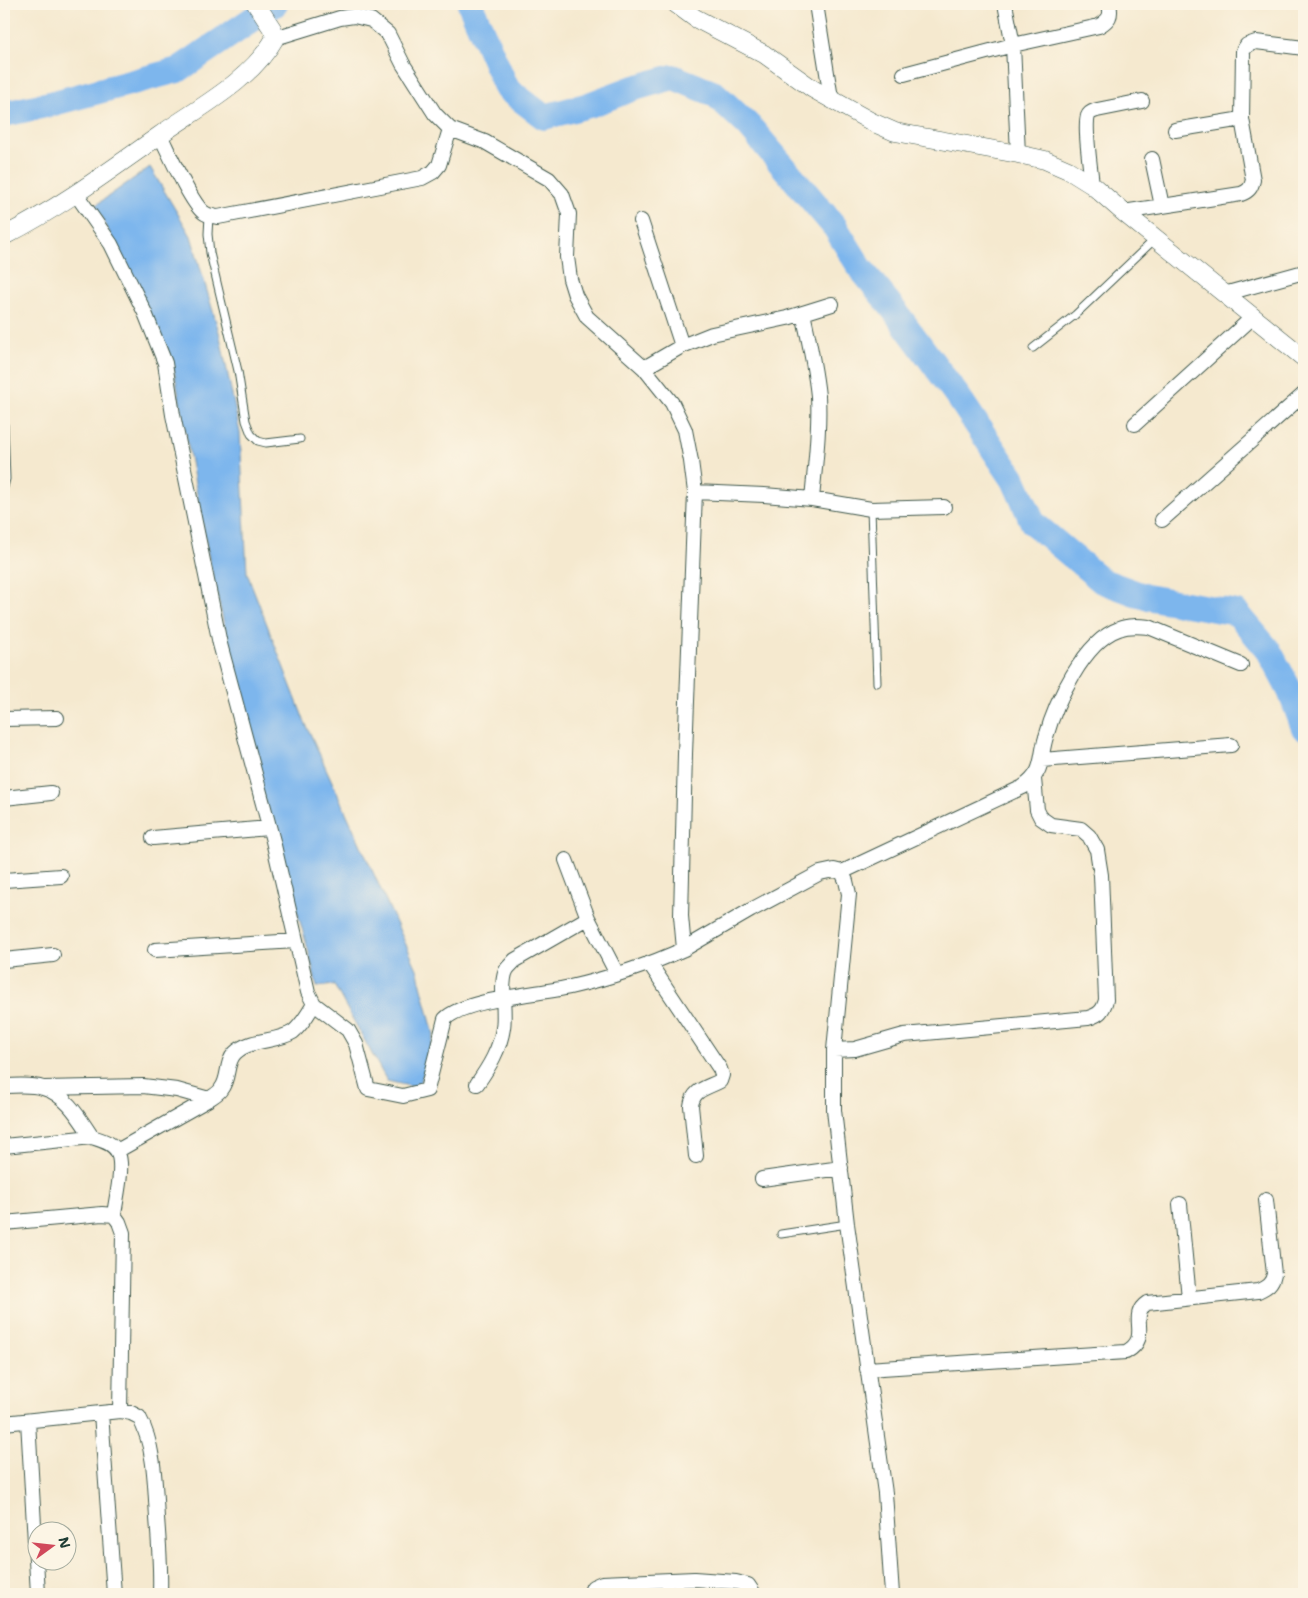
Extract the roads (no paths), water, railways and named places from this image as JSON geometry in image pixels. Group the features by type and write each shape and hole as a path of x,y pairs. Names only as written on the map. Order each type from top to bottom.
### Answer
{"street":[{"path":"256,4 274,34"},
{"path":"676,4 696,18 764,54 813,88 872,122 894,132 1018,154 1045,160 1068,170 1092,185 1304,358"},
{"path":"816,4 831,98"},
{"path":"1005,4 1013,45 1018,154"},
{"path":"904,74 1013,45 1099,26 1107,21 1111,14 1109,4"},
{"path":"4,236 32,222 231,86 261,59 274,34 354,16 371,20 388,34 403,64 434,114 450,130 485,142 549,179 562,194 569,214 567,257 570,279 587,317 644,368 672,403 685,430 691,461 695,492 681,916 684,950"},
{"path":"1123,212 1248,192 1253,180 1242,119 1243,51 1247,45 1256,42 1304,48"},
{"path":"1092,185 1087,129 1088,116 1091,112 1097,110 1142,102"},
{"path":"1175,130 1242,119"},
{"path":"154,139 194,200 202,211 209,216 228,215 422,178 433,172 439,165 450,130"},
{"path":"1152,159 1162,206"},
{"path":"80,190 111,244 145,313 165,363 173,415 220,644 289,904 308,992 314,1004 348,1030 356,1044 368,1089 403,1096 427,1090 445,1019 451,1013 504,998 569,987 650,964 684,950 751,910 820,873 834,870 842,872 1023,787 1034,779"},
{"path":"641,221 682,346"},
{"path":"1224,294 1304,272"},
{"path":"644,368 682,346 712,334 803,313 832,304"},
{"path":"803,313 814,362 818,398 812,499"},
{"path":"1135,424 1253,317"},
{"path":"1162,520 1304,394"},
{"path":"695,492 812,499 871,509 944,507"},
{"path":"834,1050 855,1049 904,1035 1088,1018 1096,1016 1103,1010 1106,1000 1101,875 1097,850 1089,836 1081,829 1064,825 1051,825 1041,818 1037,810 1034,779 1042,760 1045,739 1057,704 1079,664 1100,641 1118,629 1134,626 1149,627 1241,665"},
{"path":"4,719 57,718"},
{"path":"1042,760 1231,745"},
{"path":"4,798 51,793"},
{"path":"153,838 269,828"},
{"path":"566,860 588,918 617,974"},
{"path":"842,872 848,894 834,1050 834,1110 847,1224 885,1493 892,1594"},
{"path":"4,880 61,876"},
{"path":"477,1084 492,1063 500,1042 504,1026 503,980 506,970 515,960 588,918"},
{"path":"155,950 296,941"},
{"path":"4,960 53,955"},
{"path":"650,964 722,1074 720,1081 697,1092 692,1098 696,1156"},
{"path":"117,1151 209,1099 222,1089 227,1076 229,1062 235,1053 245,1046 293,1032 314,1004"},
{"path":"4,1086 43,1088 143,1086 177,1090 209,1099"},
{"path":"43,1088 63,1100 78,1116 92,1137"},
{"path":"4,1146 92,1137 106,1141 117,1151 120,1166 114,1215 119,1222 122,1233 120,1411"},
{"path":"762,1179 841,1168"},
{"path":"867,1369 1126,1352 1134,1348 1138,1342 1139,1313 1142,1307 1148,1303 1258,1291 1267,1288 1272,1282 1274,1274 1266,1200"},
{"path":"1180,1204 1189,1298"},
{"path":"4,1223 114,1215"},
{"path":"4,1423 120,1411 132,1413 139,1417 147,1438 155,1474 161,1571 160,1594"},
{"path":"101,1413 114,1594"},
{"path":"28,1421 38,1594"},
{"path":"590,1594 593,1587 602,1583 694,1580 736,1582 748,1585 754,1594"}],"lane":[{"path":"209,216 210,253 238,371 246,421 251,434 258,441 266,443 300,439"},
{"path":"1034,348 1075,315 1155,238"},
{"path":"4,425 6,479 4,487"},
{"path":"871,509 877,683"},
{"path":"781,1234 847,1224"}],"water":[{"path":"150,167 191,236 219,332 240,433 247,573 304,720 417,969 434,1035 419,1088 387,1081 334,985 317,987 308,949 263,794 209,559 172,359 96,205"}],"waterway":[{"path":"4,114 50,104 178,70 275,4"},
{"path":"470,4 507,89 544,117 589,105 631,89 673,77 715,94 749,126 835,227 861,269 891,306 959,398 1014,480 1033,523 1102,581 1146,597 1237,613 1269,651 1290,691 1304,728"}]}
